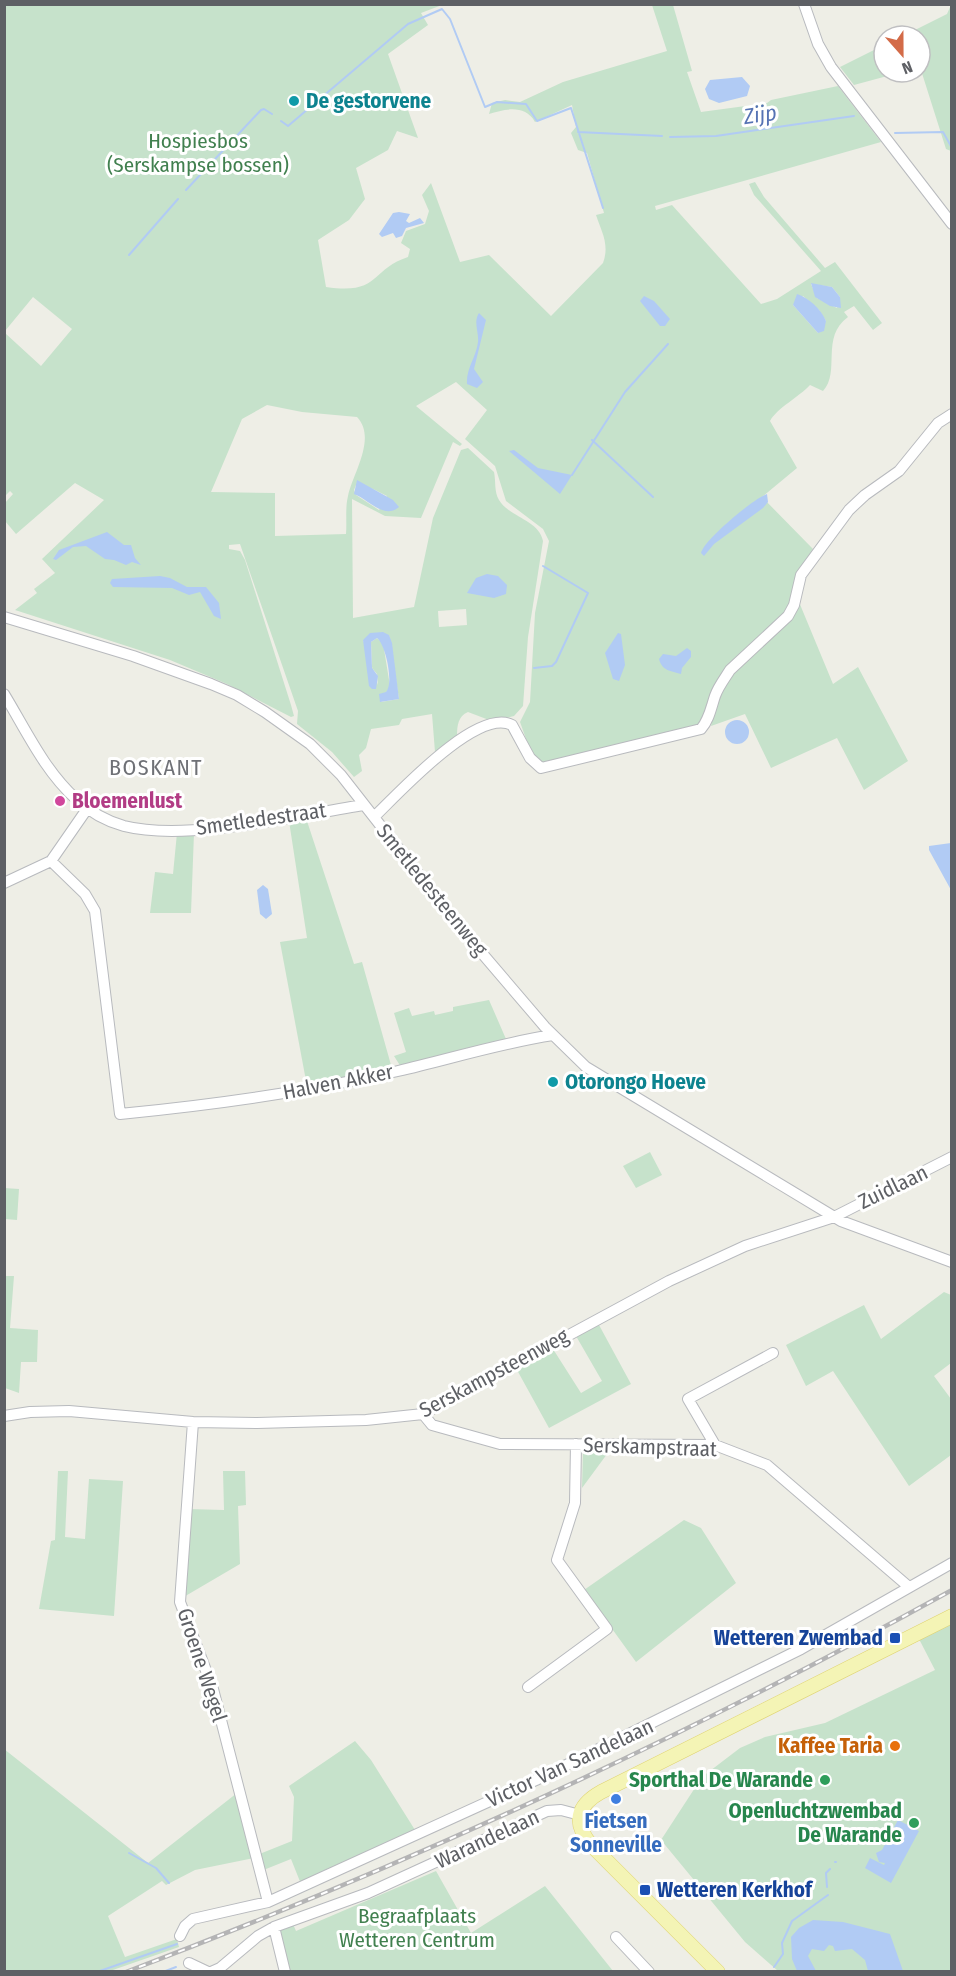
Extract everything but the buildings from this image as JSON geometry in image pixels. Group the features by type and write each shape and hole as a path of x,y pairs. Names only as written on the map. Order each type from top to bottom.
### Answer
{"main road":[{"path":"718,1971 591,1845 582,1833 580,1815 585,1803 601,1792 951,1616"}],"street":[{"path":"804,4 818,44 831,67 951,223"},
{"path":"374,818 448,747 464,736 495,723 512,724 530,758 541,768 701,729 706,724 723,681 730,670 788,616 794,605 801,575 849,510 865,495 899,471 950,414"},
{"name":"Smetledesteenweg","path":"4,617 133,656 237,695 310,744 341,775 463,931 554,1035 586,1067 834,1217"},
{"name":"Smetledestraat","path":"4,694 42,759 74,798 108,820 124,826 199,829 364,805"},
{"path":"4,883 51,861 87,808"},
{"name":"Halven Akker","path":"51,861 86,894 95,911 120,1114 286,1093 398,1071 507,1042 554,1035"},
{"name":"Zuidlaan","path":"834,1217 951,1157"},
{"path":"834,1217 951,1262"},
{"name":"Serskampsteenweg","path":"4,1416 30,1412 69,1411 193,1422 366,1420 423,1414 669,1281 744,1246 834,1217"},
{"path":"716,1445 688,1399 773,1353"},
{"name":"Serskampstraat","path":"423,1414 432,1425 500,1444 716,1445 767,1465 909,1587"},
{"name":"Groene Wegel","path":"193,1422 180,1602 213,1689 268,1902"},
{"path":"528,1687 606,1629 557,1560 575,1503 576,1444"},
{"name":"Victor Van Sandelaan","path":"180,1936 185,1926 193,1919 268,1902 536,1780 693,1704 801,1648 951,1563"},
{"name":"Warandelaan","path":"189,1962 210,1971 226,1964 258,1936 274,1927 353,1896 368,1893 547,1811 561,1810 580,1815"},
{"path":"274,1927 285,1971"},
{"path":"616,1937 649,1971"}],"green space":[{"name":"Hospiesbos (Serskampse bossen)","path":"5,5 442,5 421,13 428,25 388,54 418,138 397,131 388,150 356,168 365,199 349,220 318,240 326,287 357,288 373,280 386,268 408,257 410,249 401,243 406,231 425,224 429,211 422,195 431,183 460,262 489,255 551,316 603,263 606,250 596,215 604,213 587,153 578,150 571,133 576,127 572,105 535,122 526,112 520,110 489,114 492,103 505,100 520,102 563,82 667,51 652,5 673,5 692,71 687,72 701,112 767,103 771,100 838,86 881,142 655,206 656,210 672,205 761,304 777,299 821,271 754,195 749,184 755,182 764,197 825,268 835,262 882,323 873,330 854,306 844,312 848,317 835,334 831,374 823,391 810,385 770,421 797,468 762,497 813,549 799,572 791,602 783,615 741,656 701,724 550,764 540,762 530,750 520,722 530,702 535,613 549,541 543,529 506,501 495,466 465,439 487,410 456,382 416,406 462,444 460,446 453,442 421,518 385,516 352,499 353,618 414,607 433,518 461,450 468,448 494,472 496,494 499,500 510,511 536,528 543,541 528,637 523,706 514,716 499,720 489,720 468,712 460,719 457,736 435,752 432,714 402,719 399,725 371,729 366,748 359,755 362,771 354,777 332,752 297,724 298,711 240,544 229,545 229,549 240,551 245,560 291,705 294,716 291,717 227,684 170,660 15,610 37,593 34,589 55,573 42,559 104,500 75,483 16,534 5,521 5,503 13,494 10,491 5,496 5,333 41,366 72,329 33,297 5,331","holes":["811,284 832,287 840,297 837,308 817,298","803,296 819,310 826,321 818,333 793,305","267,405 302,412 357,417 363,425 364,445 348,496 346,534 275,536 275,493 211,492 242,419","356,485 373,489 387,496 379,510 356,495 354,490","466,609 467,625 439,627 438,611","389,635 399,699 381,702 390,686 383,643 377,638 371,642 372,667 363,640"]},
{"path":"951,5 951,151 946,149 925,84 932,84 932,24 927,24 947,14"},
{"path":"872,51 872,80 854,85 840,67"},
{"path":"799,602 833,684 858,667 908,761 864,790 837,738 771,768 745,714 711,726 715,703 729,677"},
{"path":"306,818 354,964 362,962 391,1065 386,1070 307,1086 280,942 307,938 289,821"},
{"path":"177,833 194,833 191,913 150,913 155,872 173,874"},
{"path":"489,1000 506,1039 401,1067 394,1056 406,1052 394,1013 409,1008 412,1016 434,1011 435,1015 453,1011 453,1007"},
{"path":"650,1152 662,1175 636,1188 623,1166"},
{"path":"4,1188 19,1189 17,1220 5,1219"},
{"path":"5,1276 14,1276 10,1328 38,1330 37,1362 21,1362 19,1393 5,1388"},
{"path":"944,1292 951,1295 951,1363 934,1376 951,1399 951,1455 909,1486 833,1371 806,1386 786,1345 864,1305 881,1339"},
{"path":"599,1325 631,1384 549,1428 517,1370 553,1349 581,1393 602,1381 576,1336"},
{"path":"583,1450 610,1450 582,1488"},
{"path":"58,1471 68,1471 65,1537 85,1539 89,1479 123,1481 114,1616 39,1609 51,1541 55,1540"},
{"path":"223,1471 245,1471 246,1505 238,1506 240,1564 182,1598 188,1509 224,1510"},
{"path":"684,1520 701,1528 736,1583 636,1662 584,1590"},
{"path":"951,1623 951,1971 778,1971 745,1942 661,1840 702,1777 740,1748 765,1737 825,1723 935,1670 919,1639"},
{"path":"355,1741 371,1760 415,1830 301,1884 291,1859 261,1871 257,1855 292,1841 294,1797 289,1786"},
{"path":"4,1749 148,1863 237,1793 254,1858 195,1870 166,1885 162,1881 108,1916 125,1957 177,1939 179,1947 110,1971 5,1971"},
{"name":"Begraafplaats Wetteren Centrum","path":"436,1871 471,1933 545,1886 613,1971 289,1971 279,1933 283,1926 292,1922 296,1931"}],"water":[{"path":"742,77 750,86 747,96 719,103 709,99 705,89 710,80"},
{"path":"393,213 410,214 406,221 409,223 420,218 424,223 406,228 402,236 396,238 393,233 382,237 379,234"},
{"path":"811,283 832,287 840,297 841,308 830,306 815,297"},
{"path":"797,294 810,301 821,312 826,321 824,331 818,333 793,305"},
{"path":"644,296 654,301 670,319 665,326 660,326 640,301"},
{"path":"479,313 486,320 474,369 483,382 477,388 467,384 467,378 478,342 476,323"},
{"path":"514,450 538,468 572,475 560,494 509,451"},
{"path":"357,480 393,500 399,507 388,511 382,510 354,494"},
{"path":"767,494 768,502 763,508 714,544 704,556 701,553 711,539 730,521 751,503"},
{"path":"107,532 124,545 131,545 135,558 141,565 132,562 126,565 105,559 86,546 73,547 56,560 53,559 59,550"},
{"path":"487,574 498,576 507,585 506,594 494,598 467,593 476,578"},
{"path":"160,576 170,578 187,587 206,587 219,603 221,619 214,616 200,592 189,595 172,588 113,587 110,583 112,579"},
{"path":"383,632 389,635 392,643 399,699 380,702 379,694 386,692 389,681 386,656 377,638 371,642 372,668 378,676 376,689 372,689 369,686 363,640 370,633"},
{"path":"618,633 621,634 625,665 619,681 613,679 605,653"},
{"path":"687,648 691,651 691,657 682,668 681,674 662,666 659,659 663,654 676,656"},
{"path":"737,720 742,721 748,727 748,737 742,743 737,744 732,743 726,737 725,732 726,727 732,721"},
{"path":"952,843 951,890 929,846"},
{"path":"263,885 268,889 272,914 266,919 260,914 257,890"},
{"path":"898,1820 919,1831 891,1883 865,1868 870,1858 884,1865 885,1863 879,1862 876,1853 882,1850"},
{"path":"813,1920 843,1922 890,1934 903,1971 868,1971 865,1960 852,1949 835,1951 833,1946 829,1945 824,1951 812,1949 808,1956 816,1971 797,1971 792,1959 791,1937 799,1928"}],"waterway":[{"path":"281,121 288,126 408,24 442,9 450,19 485,107 497,102 526,104 537,121 571,108 603,208"},
{"path":"186,190 261,110 264,109 272,114"},
{"name":"Zijp","path":"670,137 716,136 854,116"},
{"name":"Zijp","path":"578,132 662,136"},
{"name":"Zijp","path":"895,133 943,132 952,148"},
{"path":"129,255 178,199"},
{"path":"572,475 625,392 668,344"},
{"path":"592,440 653,497"},
{"path":"534,668 552,666 556,662 588,593 543,566"},
{"path":"129,1853 156,1868 169,1883"},
{"path":"827,1887 826,1873 830,1869"},
{"path":"774,1967 783,1954 782,1943 792,1921 828,1895"},
{"path":"97,1972 177,1944"},
{"path":"163,1972 176,1967"}],"railway":[{"path":"126,1972 232,1931 546,1796 751,1697 952,1590"}],"place":[{"name":"De gestorvene","path":"294,101"},
{"name":"Bloemenlust","path":"60,801"},
{"name":"Otorongo Hoeve","path":"553,1082"},
{"name":"Wetteren Zwembad","path":"895,1638"},
{"name":"Kaffee Taria","path":"895,1746"},
{"name":"Sporthal De Warande","path":"825,1780"},
{"name":"Fietsen Sonneville","path":"616,1799"},
{"name":"Openluchtzwembad De Warande","path":"914,1823"},
{"name":"Wetteren Kerkhof","path":"645,1890"}],"district":[{"name":"BOSKANT","path":"156,767"}]}
